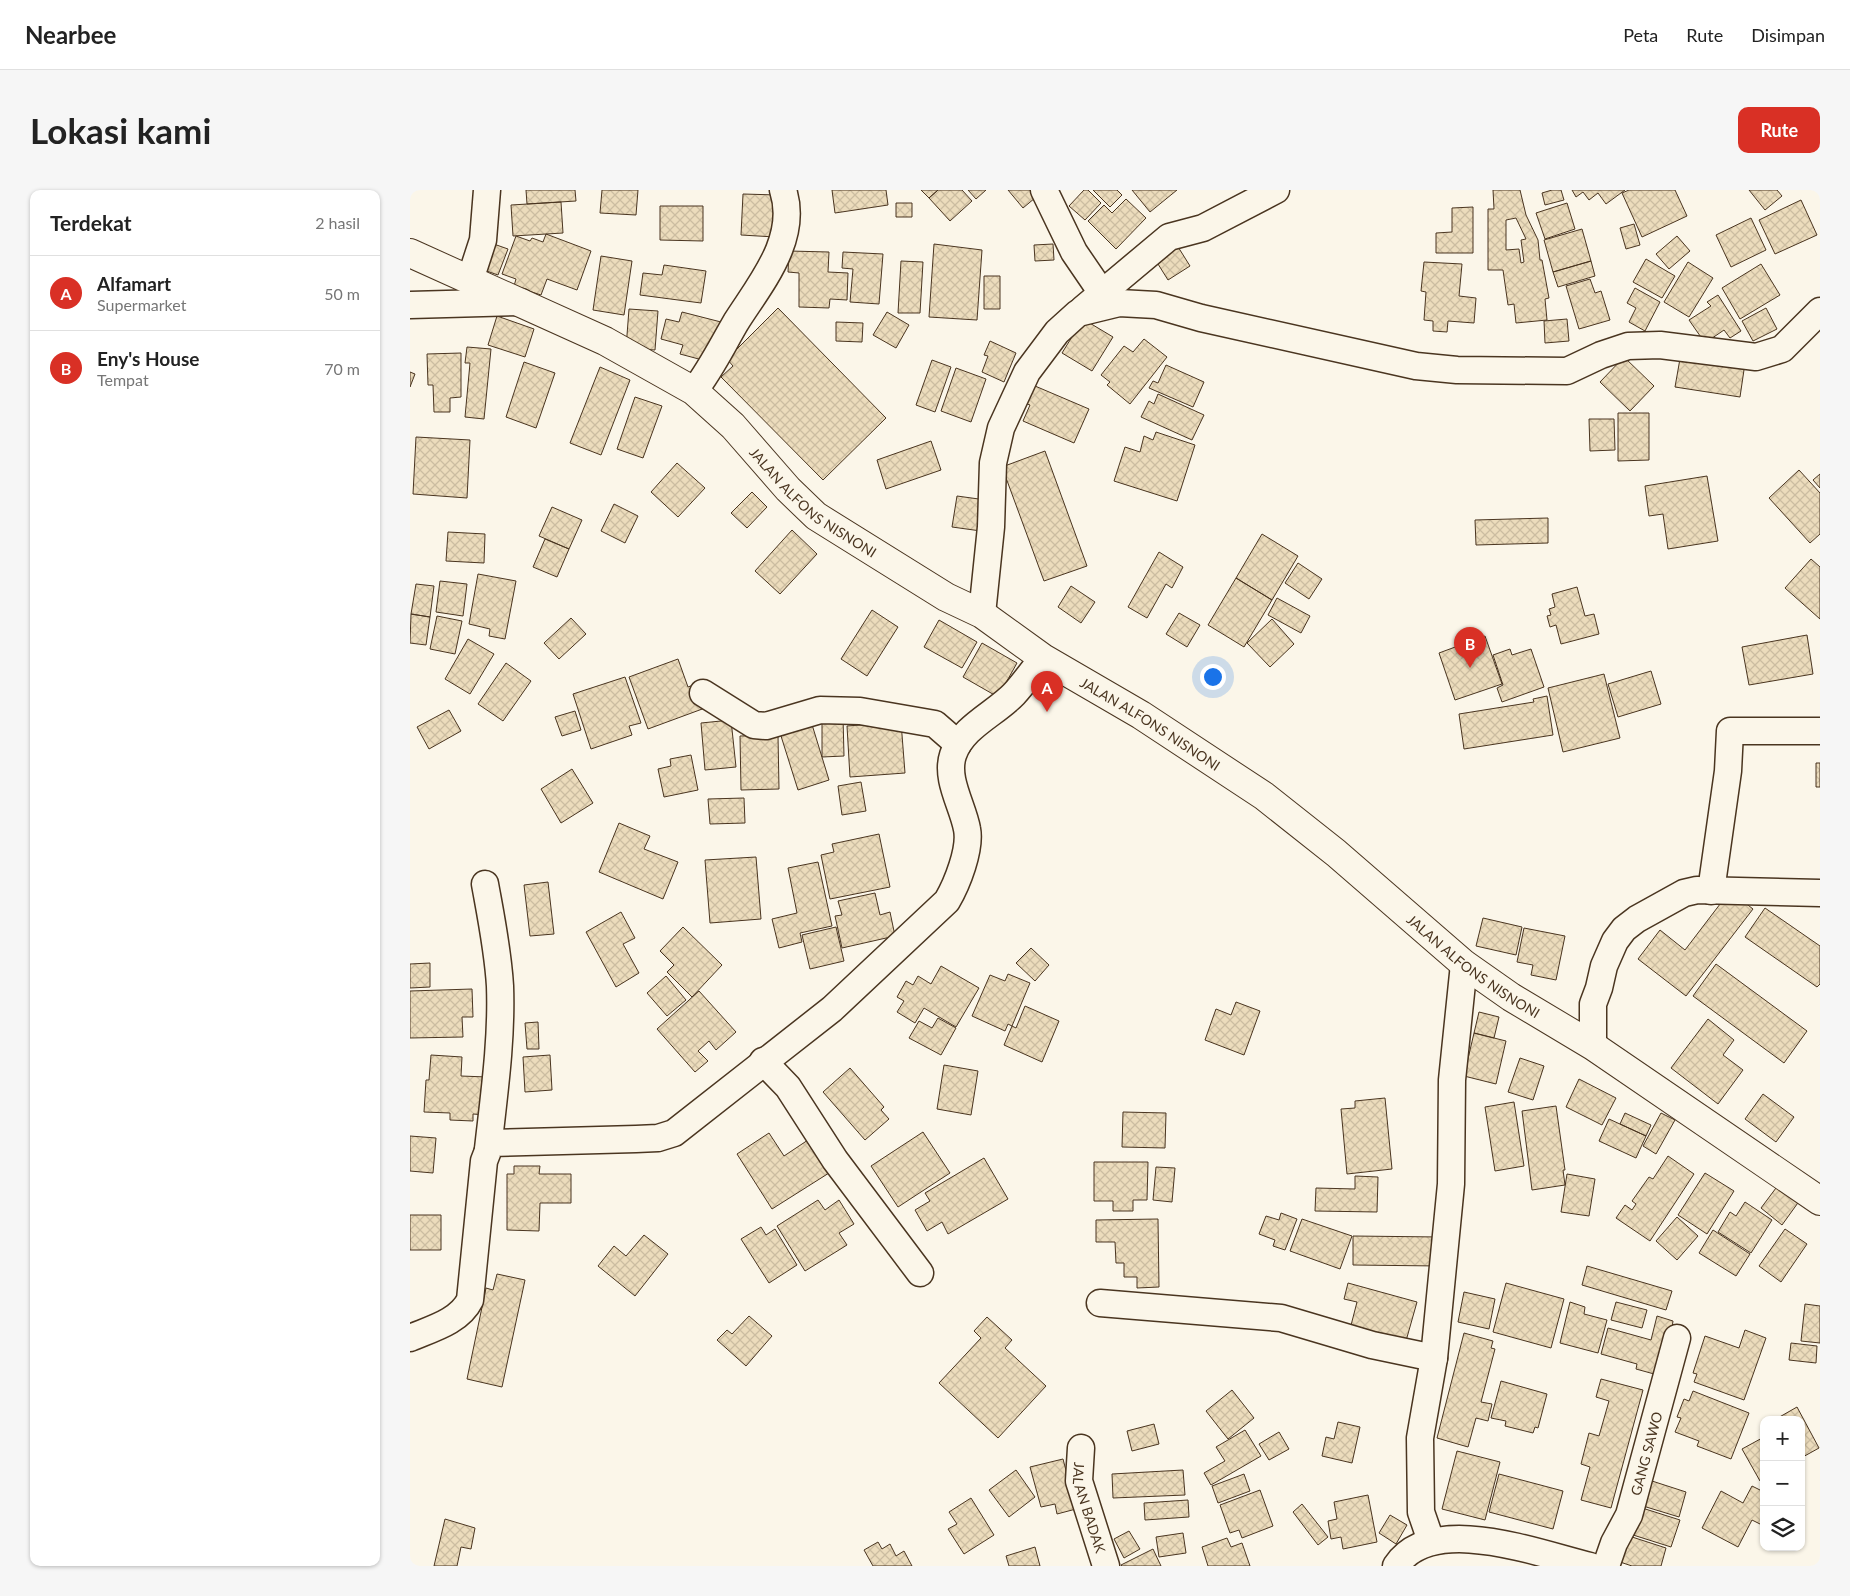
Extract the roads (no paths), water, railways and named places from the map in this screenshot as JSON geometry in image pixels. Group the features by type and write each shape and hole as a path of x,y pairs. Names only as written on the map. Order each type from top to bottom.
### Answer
{"main road":[{"name":"JALAN ALFONS NISNONI","path":"410,253 605,340 694,391 733,426 788,489 816,516 946,597 982,614 1043,658 1141,715 1264,796 1336,853 1464,964 1511,997 1593,1046 1820,1201"}],"street":[{"path":"470,280 483,240 487,190"},
{"path":"694,391 712,367 735,324 778,256 786,222 786,198 783,190"},
{"path":"1044,190 1058,215 1074,252 1102,293"},
{"path":"982,614 991,526 993,463 1001,428 1027,372 1057,332 1169,237 1203,228 1276,190"},
{"path":"410,304 521,302"},
{"path":"1078,313 1119,303 1156,305 1200,318 1416,366 1456,370 1567,372 1600,355 1628,346 1660,345 1756,357 1782,349 1820,311"},
{"path":"410,1338 440,1326 463,1312 470,1300 484,1160 492,1143 658,1138 674,1133 832,1009 947,901 957,880 968,841 967,829 952,777 951,764 958,744 968,731 1014,694 1043,658"},
{"path":"703,693 754,725 766,726 820,710 860,710 935,724 958,744"},
{"path":"1711,891 1728,771 1730,731 1820,731"},
{"path":"485,884 494,934 500,986 498,1036 488,1149"},
{"path":"1593,1046 1593,1004 1604,966 1615,940 1637,918 1684,893 1697,890 1820,893"},
{"path":"1431,1541 1421,1512 1420,1438 1434,1358 1451,1184 1452,1080 1464,964"},
{"path":"764,1061 788,1087 835,1160 920,1273"},
{"path":"1100,1303 1281,1318 1372,1345 1434,1358"},
{"name":"GANG SAWO","path":"1606,1566 1614,1543 1629,1515 1677,1338"},
{"name":"JALAN BADAK","path":"1082,1448 1079,1481 1106,1566"},
{"path":"1396,1566 1410,1552 1431,1541 1457,1537 1476,1539 1590,1566"}],"place":[{"name":"Eny's House","path":"1470,668"},
{"name":"Alfamart","path":"1047,712"}]}
